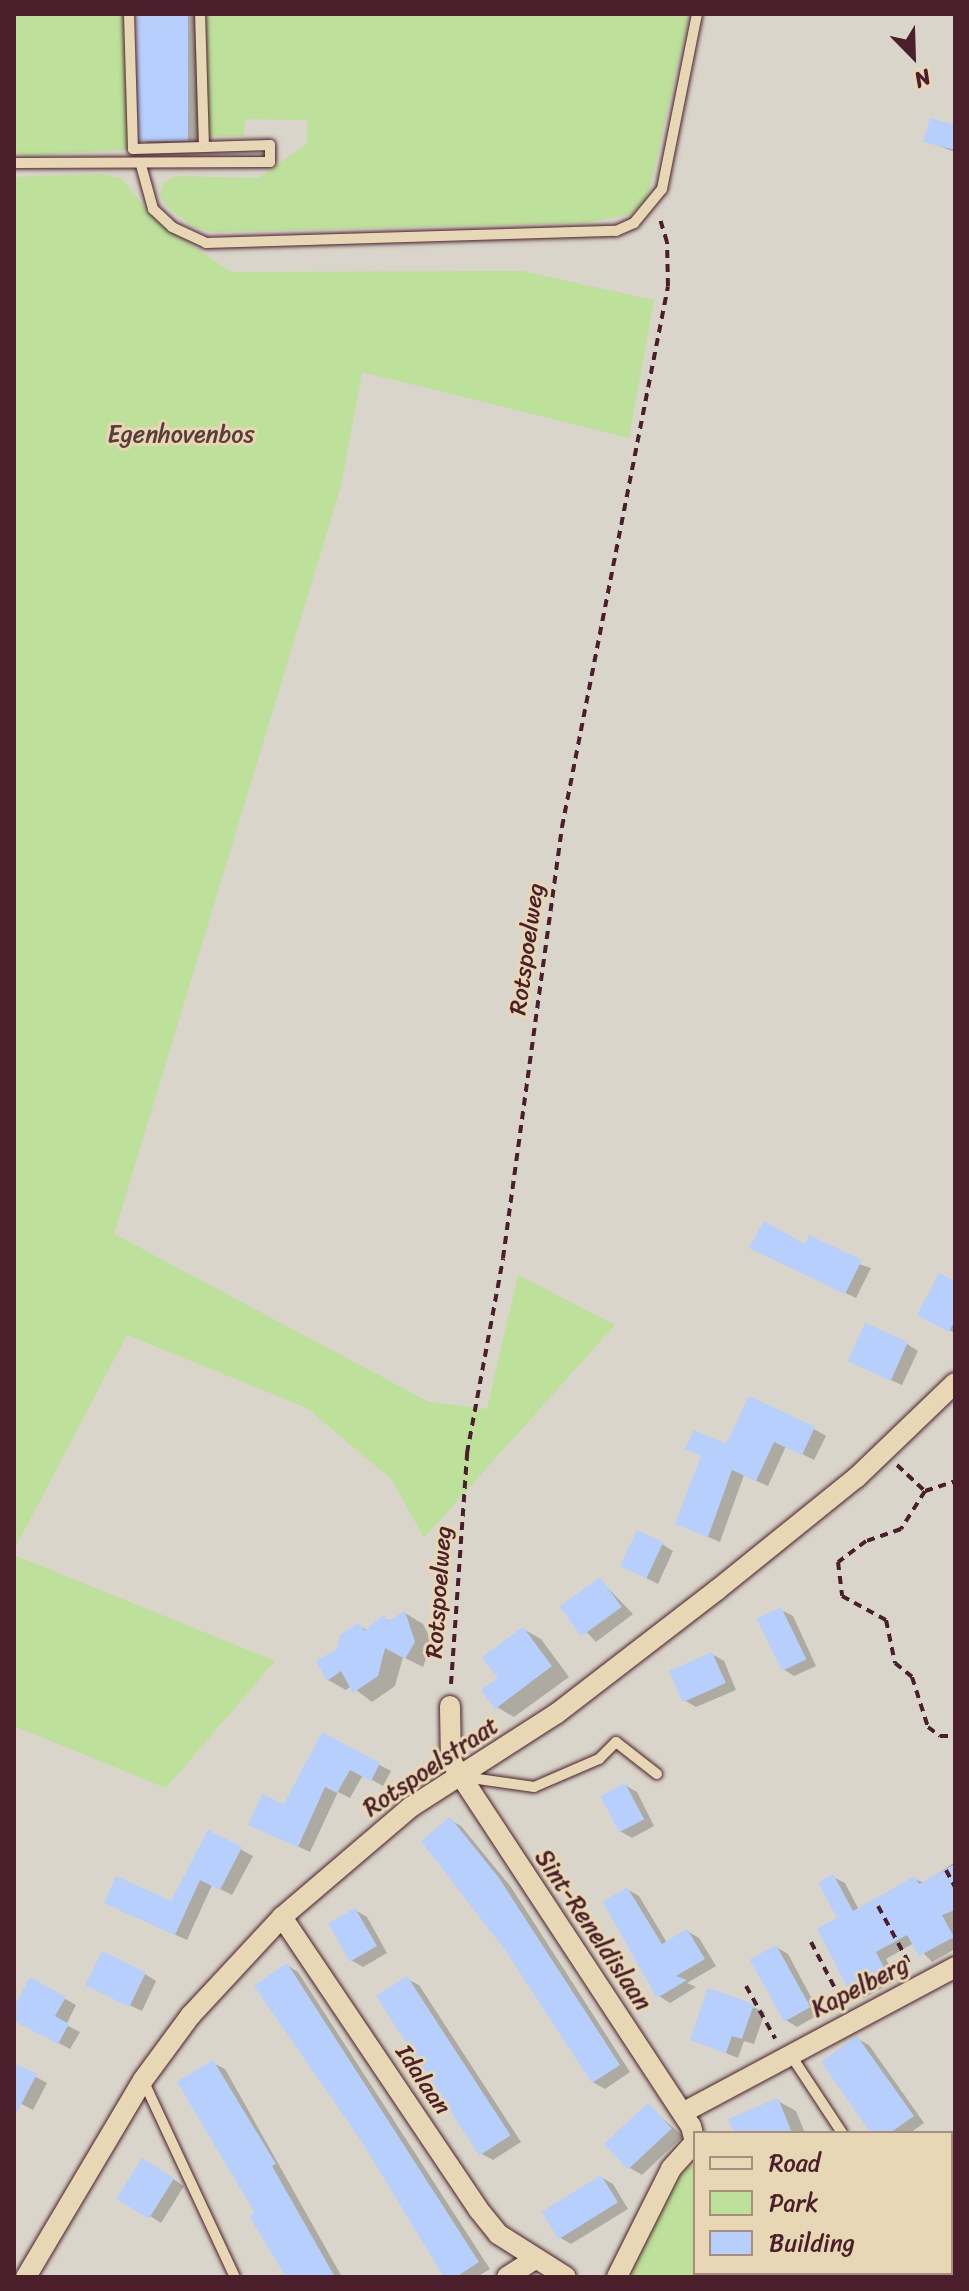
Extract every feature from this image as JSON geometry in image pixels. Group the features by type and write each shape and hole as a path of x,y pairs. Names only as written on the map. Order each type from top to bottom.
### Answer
{"street":[{"name":"Rotspoelstraat","path":"26,2277 143,2080 191,2015 282,1917 340,1863 459,1776 612,1674 882,1452 955,1383"},
{"name":"Sint-Reneldislaan","path":"450,1706 448,1756 459,1776 684,2112"},
{"name":"Idalaan","path":"282,1917 478,2209 498,2234 566,2277"},
{"name":"Kapelberg","path":"684,2112 786,2053 955,1967"},
{"path":"684,2112 693,2137"},
{"path":"617,2277 671,2169 693,2144"},
{"path":"507,2277 535,2259"}],"lane":[{"path":"14,163 141,165 270,162 270,145 133,149 129,14"},
{"path":"200,14 204,147"},
{"path":"141,165 153,209 172,227 206,243 616,231 634,223 655,203 697,14"},
{"path":"459,1776 534,1787 599,1759 616,1742 657,1774"},
{"path":"786,2053 841,2131"},
{"path":"143,2080 235,2277"}],"path":[{"name":"Rotspoelweg","path":"450,1706 467,1453 503,1258 562,827 668,286 667,242 655,203"},
{"path":"882,1452 925,1491"},
{"path":"955,1481 925,1491 901,1529 866,1541 838,1562 842,1596 886,1620 895,1663 912,1677 928,1727 940,1736 955,1736"},
{"path":"946,1870 955,1887"},
{"path":"878,1906 920,1985"},
{"path":"811,1942 851,2020"},
{"path":"746,1986 786,2053"}],"green space":[{"path":"14,14 129,16 133,149 25,156 14,152"},
{"path":"194,14 689,14 651,184 645,201 629,215 583,223 213,232 193,227 168,207 160,196 163,184 175,176 258,178 307,144 307,120 245,119 244,136 203,136"},
{"name":"Egenhovenbos","path":"101,174 121,178 155,220 231,272 522,271 654,300 629,438 362,372 341,486 114,1234 429,1402 487,1409 518,1275 615,1325 424,1538 392,1480 307,1408 127,1335 14,1550 14,177"},
{"path":"14,1555 275,1661 166,1788 14,1726"},
{"path":"693,2166 693,2275 772,2277 630,2277 682,2167"}],"building":[{"path":"137,14 188,14 188,141 137,141"},
{"path":"930,118 955,125 955,150 923,142"},
{"path":"764,1221 805,1244 809,1235 862,1260 845,1294 749,1248"},
{"path":"939,1273 955,1281 955,1320 949,1332 917,1315"},
{"path":"865,1323 908,1342 891,1380 848,1361"},
{"path":"749,1396 815,1427 802,1455 774,1442 756,1481 732,1470 708,1537 675,1524 701,1456 685,1449 694,1430 726,1444"},
{"path":"637,1530 663,1542 646,1579 620,1566"},
{"path":"600,1577 622,1607 581,1636 560,1606"},
{"path":"781,1607 806,1659 782,1671 757,1619"},
{"path":"405,1611 415,1642 405,1659 385,1648 378,1676 353,1693 341,1671 327,1681 316,1661 337,1649 340,1635 358,1623 365,1631 383,1615 388,1621"},
{"path":"523,1627 552,1666 495,1709 481,1690 498,1678 482,1657"},
{"path":"712,1652 726,1683 683,1702 669,1671"},
{"path":"322,1732 380,1763 371,1781 350,1770 337,1793 325,1787 298,1847 248,1825 262,1794 284,1804"},
{"path":"625,1783 644,1819 620,1832 600,1796"},
{"path":"450,1817 499,1878 620,2065 592,2083 505,1950 421,1841"},
{"path":"208,1830 242,1847 220,1890 200,1880 175,1935 104,1903 116,1876 171,1901"},
{"path":"955,1864 955,1910 942,1915 954,1937 919,1956 907,1935 876,1952 887,1973 850,1992 817,1929 837,1918 818,1883 833,1874 853,1911 915,1876 919,1884"},
{"path":"627,1887 662,1944 687,1929 705,1959 676,1976 687,1980 657,1998 603,1902"},
{"path":"355,1908 377,1946 350,1962 328,1924"},
{"path":"776,1945 810,2007 784,2022 750,1960"},
{"path":"102,1951 146,1972 129,2007 85,1985"},
{"path":"287,1963 479,2262 456,2277 444,2277 362,2142 254,1986"},
{"path":"407,1976 510,2135 479,2155 376,1996"},
{"path":"30,1977 66,1997 55,2016 69,2024 58,2044 14,2021 14,2007"},
{"path":"708,1988 754,2004 742,2039 732,2036 726,2053 690,2040"},
{"path":"857,2036 914,2116 893,2131 870,2131 821,2062"},
{"path":"213,2060 276,2164 272,2166 335,2277 286,2277 249,2216 255,2213 177,2082"},
{"path":"14,2063 37,2074 14,2118"},
{"path":"778,2098 791,2131 734,2131 728,2119"},
{"path":"648,2103 672,2129 628,2170 604,2144"},
{"path":"142,2158 174,2178 149,2219 117,2199"},
{"path":"601,2175 618,2202 559,2239 542,2212"}]}
